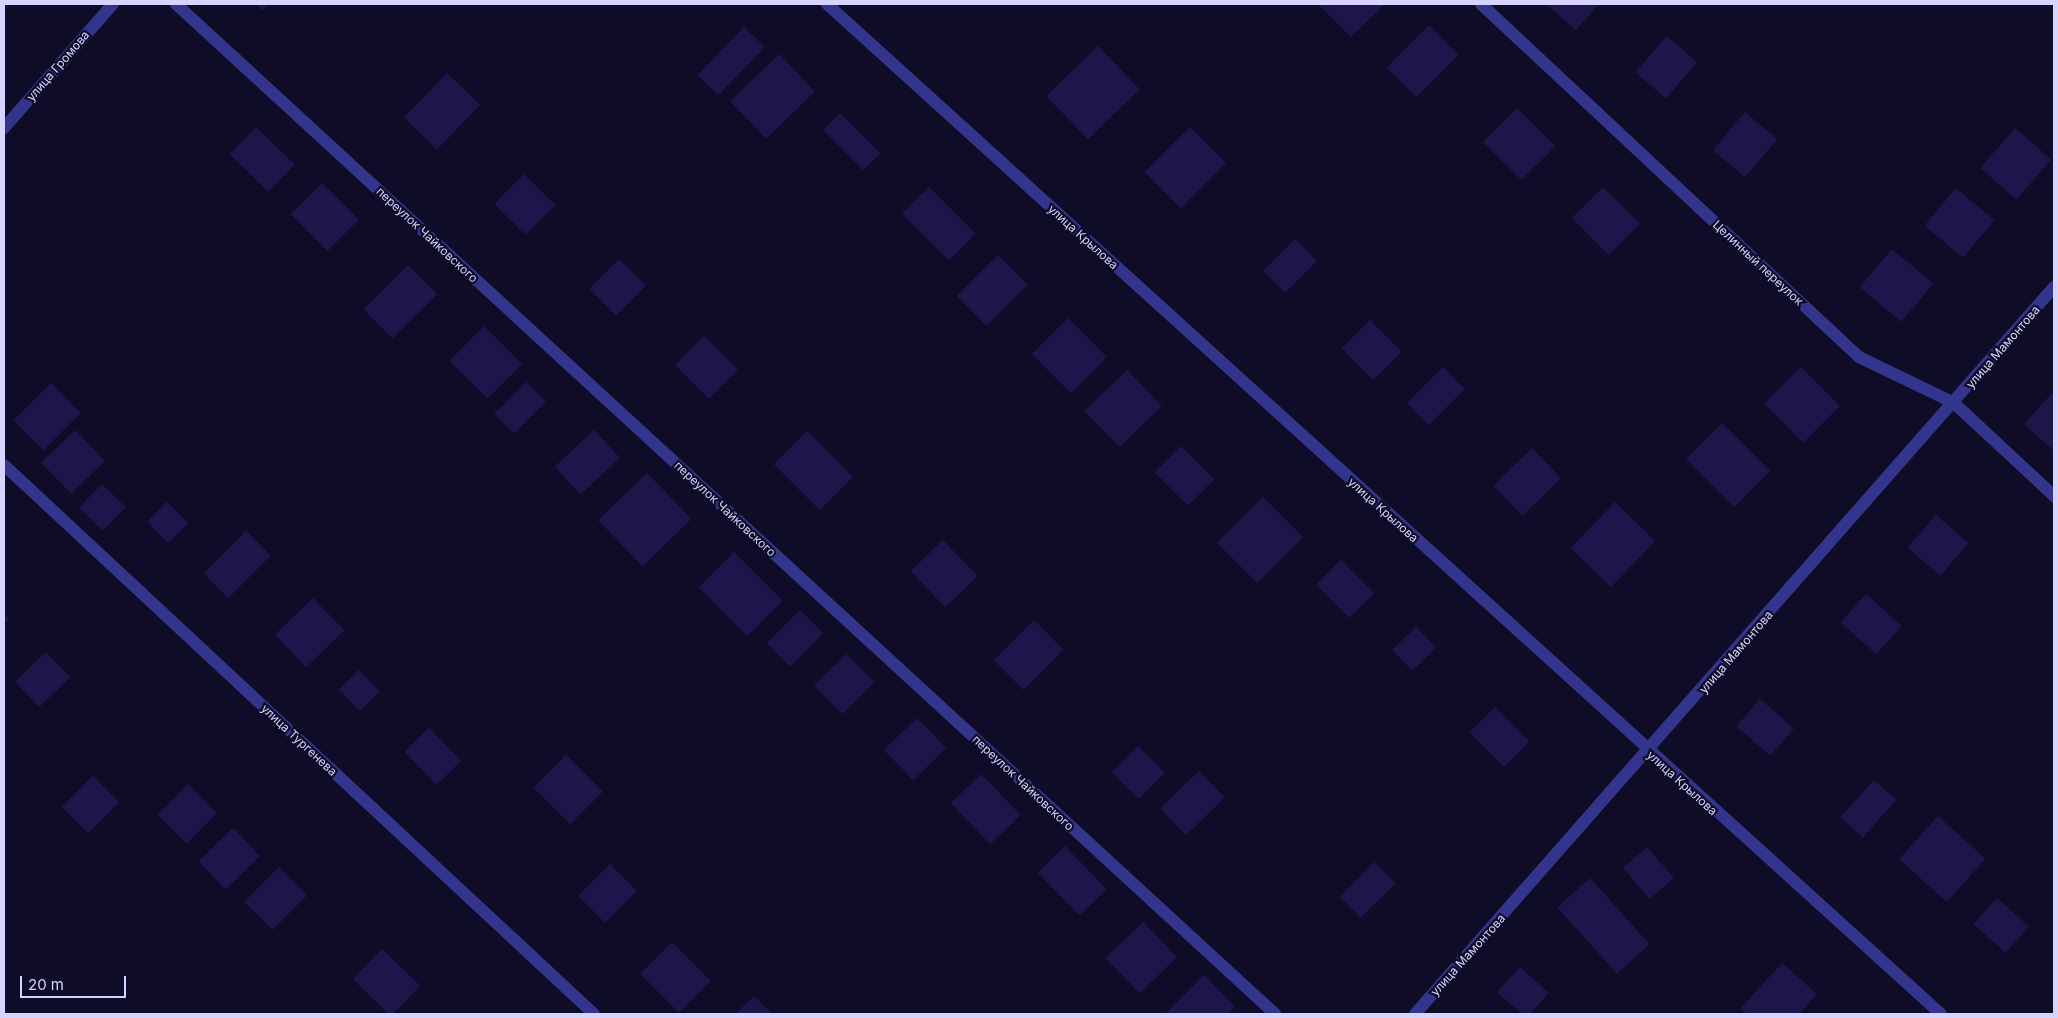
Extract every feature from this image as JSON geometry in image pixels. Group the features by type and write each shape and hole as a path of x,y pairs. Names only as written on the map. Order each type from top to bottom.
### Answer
{"street":[{"name":"улица Громова","path":"4,128 113,4"},
{"name":"переулок Чайковского","path":"176,4 1275,1014"},
{"name":"улица Крылова","path":"827,4 1648,752 1941,1014"},
{"name":"Целинный переулок","path":"1481,4 1859,357 1954,403 2054,496"},
{"name":"улица Мамонтова","path":"1415,1014 1648,752 2054,287"},
{"name":"улица Тургенева","path":"4,465 594,1014"}],"building":[{"path":"256,4 269,4 262,10"},
{"path":"1318,4 1385,4 1351,37"},
{"path":"1546,4 1599,4 1576,30"},
{"path":"1429,25 1459,55 1416,97 1387,67"},
{"path":"744,27 765,47 718,95 697,75"},
{"path":"1667,36 1697,62 1666,98 1636,72"},
{"path":"1098,46 1140,89 1088,139 1046,96"},
{"path":"779,54 815,91 766,139 730,101"},
{"path":"447,73 480,105 437,150 404,118"},
{"path":"1517,108 1555,146 1521,180 1483,142"},
{"path":"1745,112 1777,139 1745,177 1713,150"},
{"path":"840,113 880,153 863,170 823,130"},
{"path":"256,127 295,165 268,192 230,154"},
{"path":"1190,127 1226,163 1181,208 1145,172"},
{"path":"2015,128 2051,159 2016,199 1980,168"},
{"path":"524,174 555,205 525,235 494,204"},
{"path":"322,183 359,220 328,251 291,214"},
{"path":"929,187 976,234 949,261 902,214"},
{"path":"1603,187 1640,224 1609,255 1572,218"},
{"path":"1956,188 1994,220 1963,258 1925,226"},
{"path":"1295,239 1317,261 1285,293 1263,271"},
{"path":"1892,249 1933,284 1901,322 1860,287"},
{"path":"998,255 1028,285 987,326 957,296"},
{"path":"619,259 646,286 616,316 589,289"},
{"path":"408,265 437,294 392,339 363,310"},
{"path":"1068,318 1107,357 1071,393 1032,354"},
{"path":"1370,320 1402,352 1374,380 1342,348"},
{"path":"484,326 522,364 488,399 449,361"},
{"path":"704,336 738,370 709,399 675,365"},
{"path":"1443,367 1465,389 1429,425 1407,403"},
{"path":"1801,367 1840,406 1803,443 1764,404"},
{"path":"1127,370 1162,406 1119,447 1085,411"},
{"path":"526,382 546,402 514,434 494,414"},
{"path":"51,383 81,413 43,450 14,420"},
{"path":"2054,391 2054,451 2024,424"},
{"path":"1722,423 1770,471 1734,507 1686,459"},
{"path":"75,430 105,461 71,494 41,463"},
{"path":"594,430 620,458 580,495 555,467"},
{"path":"807,431 853,477 820,510 774,464"},
{"path":"1181,446 1214,479 1188,505 1155,472"},
{"path":"1532,448 1561,478 1522,516 1493,486"},
{"path":"647,473 691,519 643,566 598,520"},
{"path":"102,484 126,507 103,531 79,508"},
{"path":"1263,497 1303,537 1257,583 1217,543"},
{"path":"167,502 188,523 168,543 147,522"},
{"path":"1615,502 1655,541 1611,587 1571,548"},
{"path":"1936,515 1968,543 1940,576 1908,547"},
{"path":"246,531 271,556 228,598 204,573"},
{"path":"943,540 978,576 945,607 911,571"},
{"path":"734,552 783,601 747,636 699,587"},
{"path":"1341,560 1374,593 1349,618 1316,585"},
{"path":"1866,594 1902,626 1876,654 1841,622"},
{"path":"313,598 344,630 306,667 275,635"},
{"path":"800,610 823,633 790,667 767,643"},
{"path":"4,614 9,619 4,624"},
{"path":"1034,620 1064,650 1023,690 994,660"},
{"path":"1416,627 1436,648 1412,671 1392,650"},
{"path":"46,652 70,677 39,707 15,682"},
{"path":"846,654 874,682 842,714 814,686"},
{"path":"359,670 380,692 360,711 339,689"},
{"path":"1760,699 1794,729 1770,756 1736,726"},
{"path":"1495,707 1530,742 1504,767 1470,732"},
{"path":"917,718 946,748 913,780 884,750"},
{"path":"429,728 461,761 436,785 405,752"},
{"path":"1138,746 1165,773 1139,799 1112,772"},
{"path":"566,755 603,792 570,824 533,788"},
{"path":"1199,771 1225,798 1186,835 1160,809"},
{"path":"981,774 1021,815 990,844 951,803"},
{"path":"93,776 119,802 88,833 62,807"},
{"path":"1874,780 1896,800 1863,837 1841,817"},
{"path":"188,784 217,813 187,843 158,814"},
{"path":"1938,816 1986,859 1947,902 1899,859"},
{"path":"233,828 260,856 226,889 198,861"},
{"path":"1065,846 1107,889 1079,916 1038,872"},
{"path":"1647,847 1674,878 1650,899 1623,868"},
{"path":"1374,862 1395,883 1361,918 1339,897"},
{"path":"610,864 637,891 605,923 578,896"},
{"path":"279,867 307,895 273,930 244,902"},
{"path":"1590,878 1650,944 1617,974 1557,907"},
{"path":"1997,898 2029,927 2006,953 1974,924"},
{"path":"1143,922 1177,957 1140,993 1106,958"},
{"path":"672,942 711,981 679,1013 640,974"},
{"path":"382,949 420,986 393,1014 389,1014 353,979"},
{"path":"1782,963 1817,994 1799,1014 1746,1014 1740,1009"},
{"path":"1520,967 1549,993 1530,1014 1522,1014 1497,992"},
{"path":"1204,975 1235,1007 1228,1014 1165,1014"},
{"path":"754,996 772,1014 735,1014"}]}
